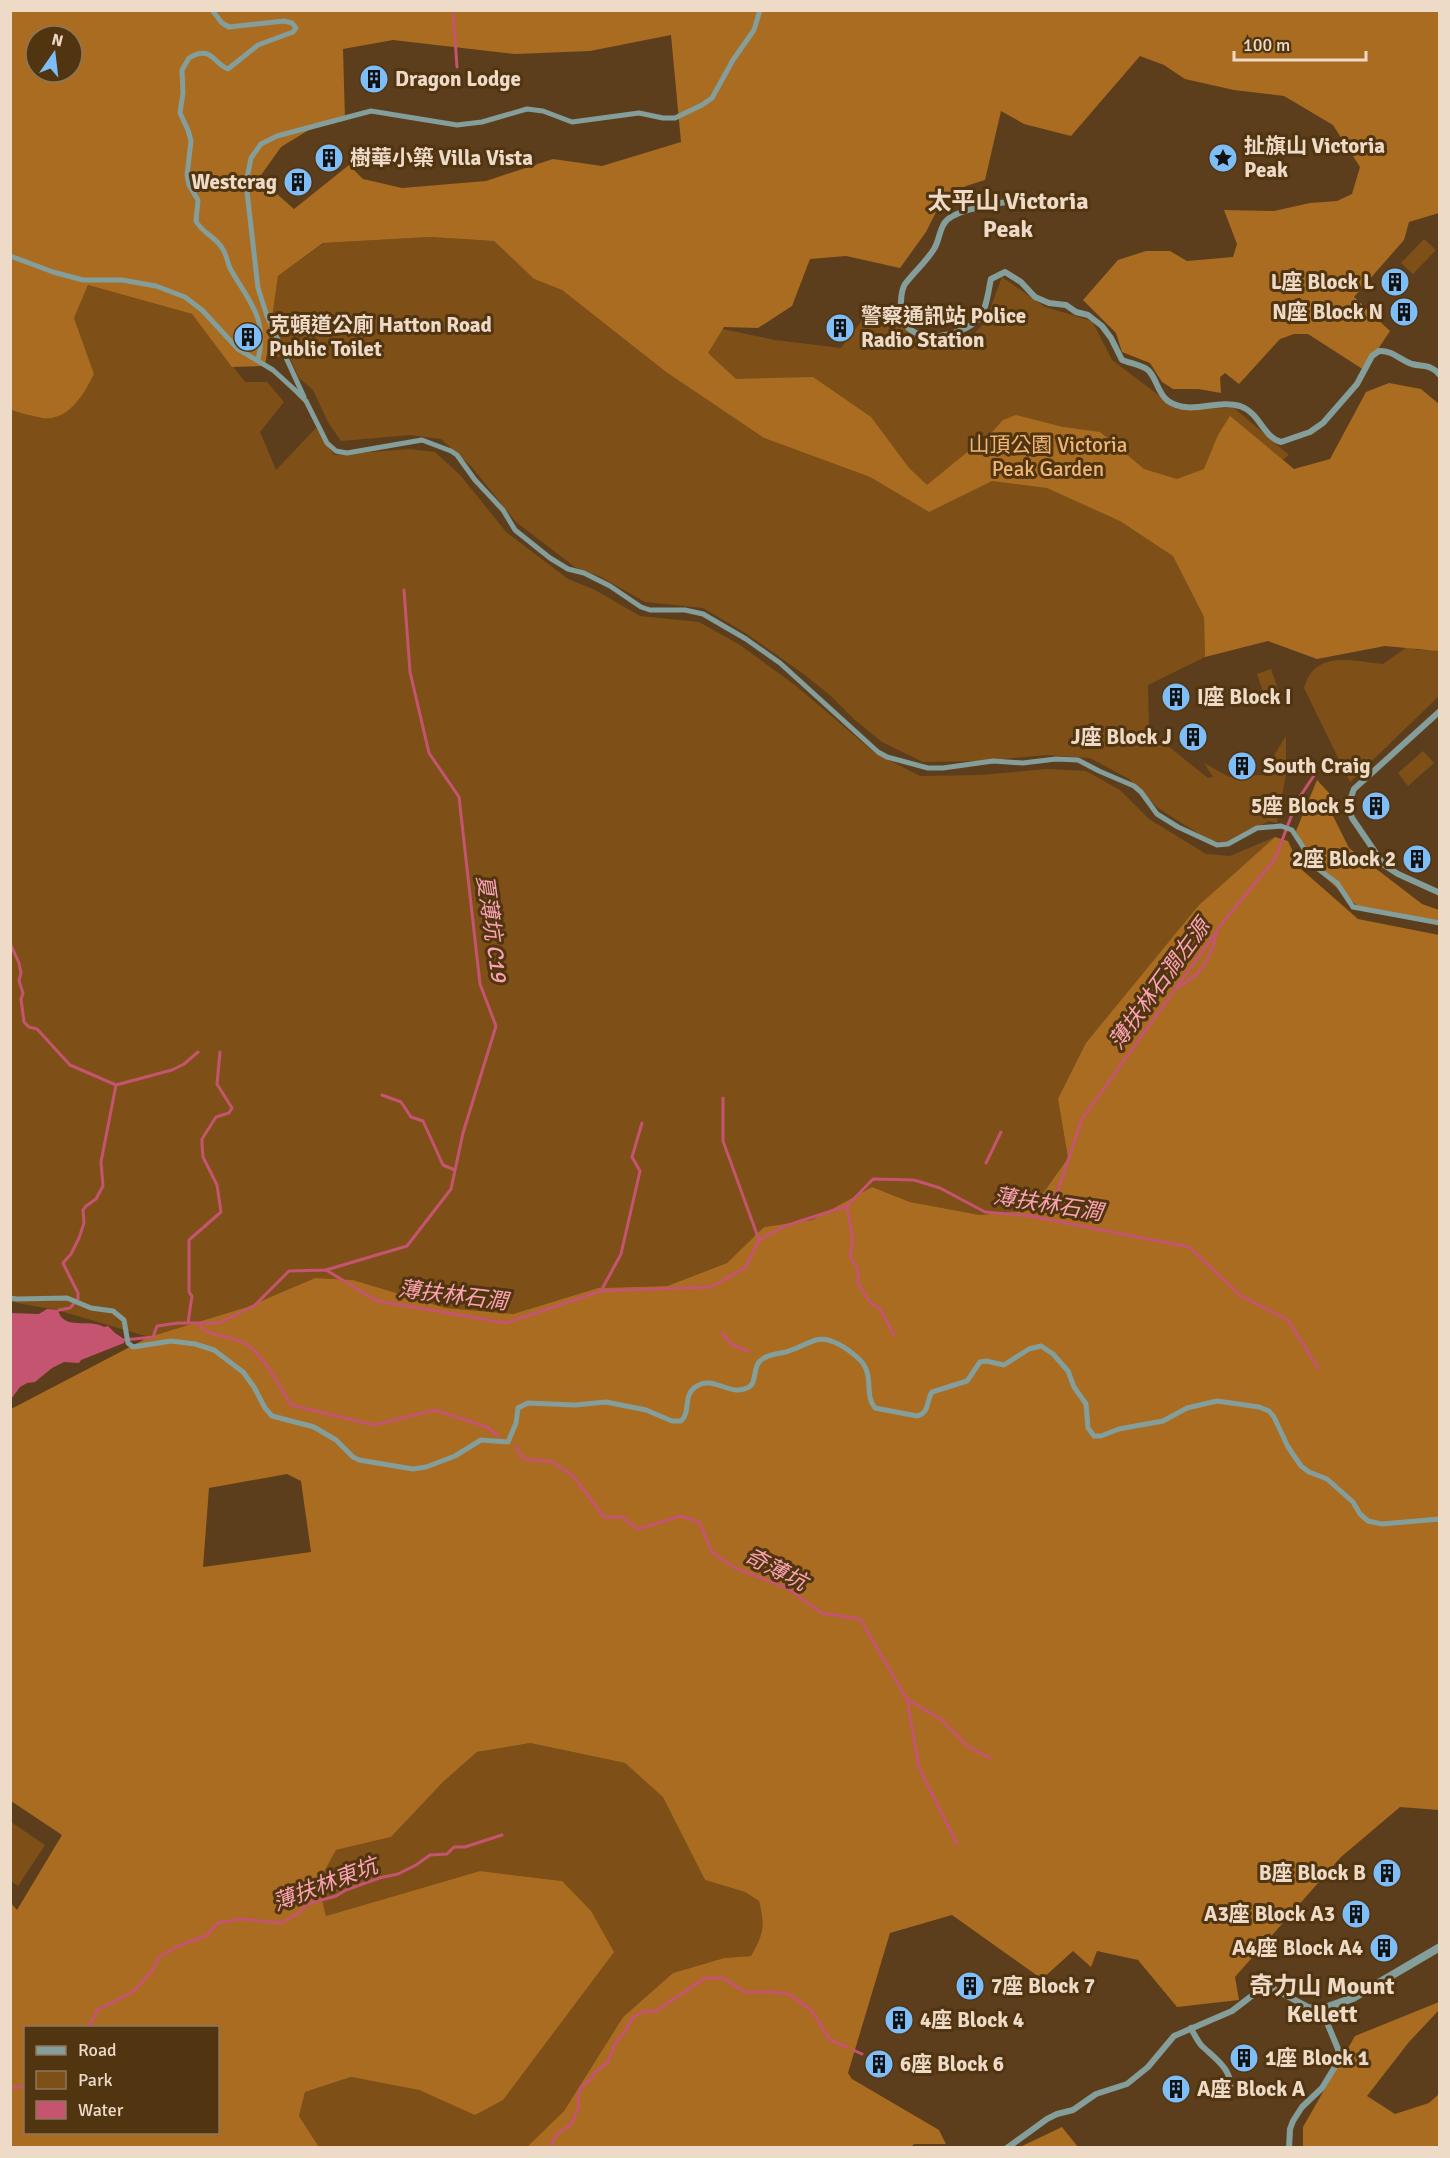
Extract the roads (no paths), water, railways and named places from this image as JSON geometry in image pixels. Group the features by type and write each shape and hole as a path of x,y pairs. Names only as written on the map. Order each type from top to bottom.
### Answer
{"street":[{"path":"212,10 222,23 229,27 284,21 292,23 296,28 291,33 259,44 228,69 224,69 214,57 200,54 189,58 182,70 183,93 180,113 189,130 191,141 187,175 189,185 198,200 196,221 202,230 222,247 230,269 245,291 258,320 262,340 258,360"},
{"path":"760,10 755,29 733,60 712,98 675,118 665,119 639,112 572,122 543,111 527,109 478,123 453,125 371,111 277,136 261,144 250,161 246,183 258,288 267,316 327,442 340,453 422,440 453,452 503,510 515,530 550,558 610,585 641,608 685,610 703,614 746,639 780,663 878,752 887,757 928,768 943,768 993,760 1023,763 1075,759 1136,787 1157,814 1213,844 1226,844 1253,829 1276,826 1292,831 1310,863 1336,883 1353,907 1440,923"},
{"path":"1040,197 965,210 947,220 941,228 935,249 918,272 904,285 901,310 903,321 921,335 948,336 971,325 981,317 991,279 1005,272 1022,282 1035,297 1049,303 1066,305 1076,312 1088,315 1102,326 1122,360 1146,368 1160,393 1168,401 1189,408 1223,404 1241,406 1257,418 1272,437 1281,442 1310,432 1323,423 1357,384 1372,356 1379,351 1389,351 1413,364 1428,366 1440,375"},
{"path":"10,256 52,272 83,280 122,280 174,291 197,306 235,346 280,376 306,401"},
{"path":"1440,711 1354,789 1349,811 1384,865 1440,893"},
{"path":"10,1298 72,1299 91,1308 113,1311 124,1323 128,1343 133,1347 171,1341 207,1347 243,1372 265,1408 273,1416 314,1427 336,1440 359,1460 414,1469 455,1456 481,1440 508,1442 516,1423 518,1408 528,1403 575,1405 606,1402 646,1410 672,1421 681,1421 686,1414 688,1395 697,1386 712,1383 735,1389 746,1389 752,1384 756,1367 763,1358 819,1340 830,1341 843,1347 864,1364 868,1373 871,1400 875,1408 917,1416 922,1415 926,1410 932,1392 967,1381 980,1362 1004,1365 1029,1348 1038,1345 1053,1354 1068,1371 1074,1387 1086,1404 1088,1428 1094,1436 1163,1420 1187,1408 1217,1401 1259,1407 1269,1411 1275,1417 1288,1447 1301,1466 1309,1472 1328,1479 1353,1502 1360,1514 1368,1521 1382,1524 1440,1519"},
{"path":"1007,2148 1047,2118 1073,2110 1096,2094 1126,2084 1148,2067 1170,2040 1191,2028 1232,2011 1264,1987 1281,1992 1308,2007 1325,2008 1353,1998 1440,1947"},
{"path":"1290,2148 1290,2129 1293,2121 1302,2107 1322,2088 1339,2060 1338,2049 1328,2025 1325,2008"},
{"path":"1191,2028 1201,2044 1224,2068 1230,2080 1230,2089"}],"water":[{"path":"47,1309 58,1310 65,1320 71,1322 108,1326 124,1339 124,1343 81,1360 79,1363 64,1362 52,1368 35,1382 20,1387 11,1399 11,1313 39,1314"}],"waterway":[{"path":"453,10 457,67"},
{"name":"夏薄坑 C19","path":"326,1270 407,1246 451,1189 463,1133 496,1026 480,984 459,797 429,753 410,672 404,590"},
{"name":"薄扶林石澗左源","path":"1031,1215 1057,1193 1082,1119 1224,921 1275,859 1297,801 1317,771"},
{"path":"1178,987 1193,978 1204,966 1216,934"},
{"path":"10,943 21,973 19,981 23,993 21,999 24,1022 29,1027 37,1029 70,1065 116,1085 101,1162 103,1186 96,1199 83,1210 84,1223 79,1238 71,1254 63,1263 78,1293 78,1299 70,1308 59,1310"},
{"path":"116,1085 172,1070 184,1064 198,1052"},
{"path":"188,1323 192,1296 189,1292 189,1240 221,1212 217,1185 203,1157 202,1144 202,1139 216,1117 229,1113 232,1108 217,1084 220,1052"},
{"path":"382,1095 401,1102 411,1117 423,1121 443,1165 455,1170"},
{"path":"723,1098 723,1141 759,1240"},
{"path":"601,1291 621,1254 640,1171 632,1157 642,1123"},
{"path":"986,1163 1001,1132"},
{"name":"薄扶林石澗","path":"124,1340 153,1337 157,1326 178,1323 219,1323 254,1306 289,1271 326,1270 377,1301 506,1323 601,1291 711,1287 745,1268 759,1240 785,1226 847,1206 873,1179 914,1180 940,1188 985,1212 1030,1216 1189,1247 1241,1296 1288,1320 1318,1368"},
{"path":"847,1206 853,1240 850,1256 858,1270 858,1284 870,1302 880,1309 894,1335"},
{"path":"199,1324 208,1332 246,1344 260,1356 291,1405 374,1425 435,1410 487,1427 498,1436"},
{"path":"722,1333 731,1344 748,1351"},
{"name":"奇薄坑","path":"516,1447 524,1459 553,1462 574,1477 604,1517 622,1517 638,1529 681,1516 699,1522 712,1552 735,1568 785,1587 822,1613 860,1619 907,1699 919,1768 957,1844"},
{"path":"907,1699 942,1720 967,1746 990,1758"},
{"name":"薄扶林東坑","path":"88,2026 95,2017 96,2011 134,1991 152,1971 159,1957 180,1945 206,1936 218,1923 241,1919 281,1923 299,1913 307,1904 336,1896 379,1878 398,1874 430,1855 447,1854 454,1847 465,1847 502,1835"},
{"path":"549,2148 556,2135 572,2123 579,2106 578,2097 581,2087 608,2062 616,2042 625,2032 633,2017 642,2012 656,2011 705,1978 723,1978 745,1992 789,1994 811,2010 830,2040 847,2047"},
{"path":"853,2050 862,2054"},
{"name":"薄扶林東坑","path":"10,2088 24,2086"}],"place":[{"name":"Dragon Lodge","path":"374,79"},
{"name":"樹華小築 Villa Vista","path":"329,158"},
{"name":"扯旗山 Victoria Peak","path":"1223,158"},
{"name":"Westcrag","path":"298,182"},
{"name":"L座 Block L","path":"1395,282"},
{"name":"N座 Block N","path":"1404,312"},
{"name":"警察通訊站 Police Radio Station","path":"840,328"},
{"name":"克頓道公廁 Hatton Road Public Toilet","path":"248,337"},
{"name":"I座 Block I","path":"1176,697"},
{"name":"J座 Block J","path":"1193,737"},
{"name":"South Craig","path":"1242,766"},
{"name":"5座 Block 5","path":"1376,806"},
{"name":"2座 Block 2","path":"1417,859"},
{"name":"B座 Block B","path":"1387,1873"},
{"name":"A3座 Block A3","path":"1356,1914"},
{"name":"A4座 Block A4","path":"1384,1948"},
{"name":"7座 Block 7","path":"970,1986"},
{"name":"4座 Block 4","path":"899,2020"},
{"name":"1座 Block 1","path":"1244,2058"},
{"name":"6座 Block 6","path":"879,2064"},
{"name":"A座 Block A","path":"1176,2089"}],"district":[{"name":"太平山 Victoria Peak","path":"1008,215"},
{"name":"奇力山 Mount Kellett","path":"1322,2000"}],"park label":[{"name":"山頂公園 Victoria Peak Garden","path":"1048,457"}]}
